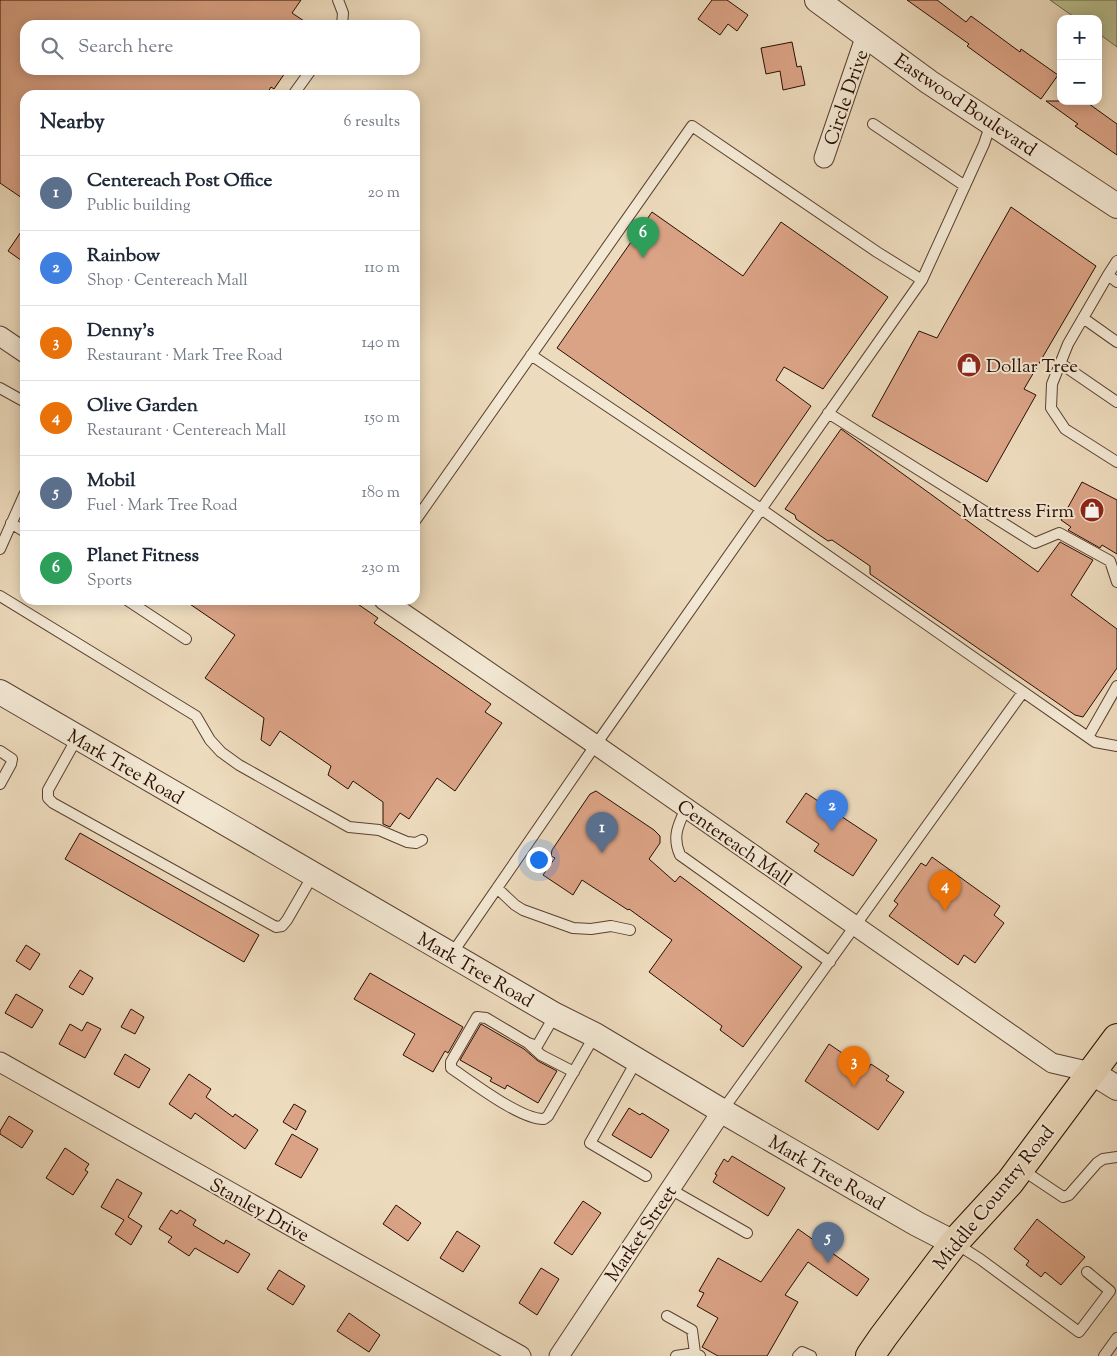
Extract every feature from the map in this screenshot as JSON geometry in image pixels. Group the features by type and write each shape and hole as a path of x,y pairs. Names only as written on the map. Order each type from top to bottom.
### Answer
{"main road":[{"name":"Middle Country Road","path":"870,1356 954,1243 1010,1182 1117,1038"}],"street":[{"name":"Eastwood Boulevard","path":"817,0 929,82 1117,206"},
{"name":"Circle Drive","path":"824,158 866,35"},
{"path":"0,336 20,350"},
{"name":"Centereach Mall","path":"391,605 596,745 1052,1063 1091,1072"},
{"name":"Mark Tree Road","path":"0,692 555,1015 596,1035 722,1111 917,1224 954,1243"},
{"name":"Stanley Drive","path":"0,1062 521,1356"},
{"path":"1091,1072 1117,1088"},
{"name":"Market Street","path":"559,1356 722,1111"}],"lane":[{"path":"338,0 343,13 342,20"},
{"path":"297,90 308,75"},
{"path":"451,954 922,280 992,123"},
{"path":"873,124 965,186"},
{"path":"420,514 692,126 922,280"},
{"path":"1117,261 1068,344 1052,384 1051,408 1066,429 1117,462"},
{"path":"1108,275 1117,282"},
{"path":"1083,318 1117,342"},
{"path":"531,354 761,509 1095,742 1117,746"},
{"path":"1060,363 1117,402"},
{"path":"0,388 20,399"},
{"path":"828,413 1035,543 1059,533 1110,562 1117,582"},
{"path":"0,549 20,505"},
{"path":"12,523 20,529"},
{"path":"0,596 196,716 210,740 221,752 238,765 349,826 379,830 407,842 416,843 422,840"},
{"path":"135,605 186,639"},
{"path":"1088,737 1117,686"},
{"path":"722,1111 1023,692"},
{"path":"77,738 48,790 48,798 53,803 276,927 282,926 287,920 313,875"},
{"path":"0,751 12,759 12,764 0,784"},
{"path":"686,808 675,832 676,847 680,856 830,962"},
{"path":"497,888 523,910 573,928 591,929 611,926 630,930"},
{"path":"528,1043 537,1046 555,1015"},
{"path":"574,1072 541,1055 528,1043 486,1018 479,1016 450,1066 529,1117 538,1120 544,1119 548,1116 596,1035"},
{"path":"637,1060 590,1143 646,1176"},
{"path":"1020,1168 1063,1197 1069,1196 1098,1163 1104,1159 1117,1157"},
{"path":"670,1189 746,1233"},
{"path":"954,1243 980,1259 1079,1332 1113,1290 1087,1272"},
{"path":"667,1316 692,1330 698,1354 676,1356"},
{"path":"1104,1356 1117,1338"},
{"path":"798,1356 802,1352 811,1356"}],"green space":[{"path":"1050,0 1117,0 1117,47 1102,36 1102,15 1071,15"}],"building":[{"path":"0,0 301,0 292,13 302,20 20,20 20,75 284,75 274,89 271,87 269,90 20,90 20,197 0,183"},
{"path":"712,0 727,0 748,15 737,31 728,24 720,35 698,19"},
{"path":"907,0 937,0 966,22 971,16 1020,52 1021,49 1057,74 1057,76 1041,99 967,46 969,44"},
{"path":"792,42 797,67 801,66 805,85 783,90 780,71 766,74 761,48"},
{"path":"1046,101 1057,101 1057,105 1091,105 1117,124 1117,155 1075,126 1078,124"},
{"name":"Dollar Tree","path":"1011,207 1096,266 1024,389 1036,395 987,482 872,416 919,331 937,338"},
{"path":"652,212 743,276 781,222 888,297 823,389 784,367 776,380 811,406 755,487 557,348"},
{"path":"20,233 20,259 8,251"},
{"path":"841,429 1038,572 1060,542 1093,560 1071,595 1117,629 1117,668 1083,717 1075,715 870,574 870,566 832,540 828,541 785,509"},
{"name":"Mattress Firm","path":"1082,482 1117,500 1117,554 1102,545 1100,548 1068,530 1071,527 1061,520"},
{"path":"191,605 359,605 378,618 374,623 491,704 485,712 502,723 455,791 437,778 409,819 400,813 390,827 383,824 383,802 353,781 348,789 328,775 331,766 280,731 270,746 261,740 264,718 205,678 235,635"},
{"path":"596,791 660,836 660,843 649,859 675,882 680,876 802,967 743,1047 720,1030 722,1026 649,972 672,940 629,909 582,880 573,895 543,875 555,858 551,856 552,850 590,794"},
{"path":"806,793 877,840 853,876 814,851 819,844 786,822"},
{"path":"80,833 259,935 244,962 65,859"},
{"path":"932,857 1000,906 994,915 1004,923 975,963 964,955 958,965 889,916 898,904 894,901 921,863 926,866"},
{"path":"26,945 40,954 30,970 16,961"},
{"path":"80,970 93,978 83,995 69,987"},
{"path":"370,973 463,1027 448,1053 445,1051 433,1072 403,1055 415,1034 354,999"},
{"path":"16,994 43,1010 32,1028 5,1013"},
{"path":"131,1009 144,1017 135,1034 121,1027"},
{"path":"87,1022 101,1029 85,1058 59,1044 70,1024 82,1031"},
{"path":"481,1024 557,1071 538,1103 507,1085 505,1089 490,1081 492,1078 460,1060"},
{"path":"829,1044 867,1070 871,1064 889,1076 886,1080 904,1092 878,1130 805,1081"},
{"path":"125,1054 150,1069 139,1088 114,1074"},
{"path":"189,1074 211,1089 206,1097 233,1117 235,1114 258,1130 245,1149 195,1113 191,1119 169,1104"},
{"path":"294,1104 306,1111 296,1130 283,1122"},
{"path":"629,1108 640,1115 642,1113 669,1130 651,1158 612,1135"},
{"path":"9,1116 33,1131 22,1148 0,1134"},
{"path":"292,1134 318,1149 301,1178 275,1164"},
{"path":"65,1148 89,1164 85,1170 88,1172 73,1195 46,1178"},
{"path":"732,1156 785,1188 768,1216 713,1182 717,1175 715,1174 724,1159 728,1162"},
{"path":"117,1179 142,1193 128,1217 142,1226 131,1245 115,1234 124,1220 101,1207"},
{"path":"583,1201 601,1213 572,1255 554,1243"},
{"path":"396,1205 421,1223 408,1241 383,1224"},
{"path":"171,1210 177,1214 180,1210 196,1220 193,1225 224,1244 226,1240 250,1254 238,1273 195,1248 189,1256 168,1242 172,1237 159,1229"},
{"path":"1037,1219 1085,1257 1061,1285 1045,1272 1041,1277 1026,1265 1029,1261 1014,1249"},
{"path":"798,1229 869,1279 857,1296 808,1262 785,1295 798,1302 767,1356 718,1356 702,1347 718,1318 697,1306 704,1293 699,1291 718,1258 761,1282"},
{"path":"457,1231 480,1246 463,1272 440,1258"},
{"path":"541,1268 559,1279 537,1315 519,1303"},
{"path":"279,1270 305,1286 293,1305 267,1289"},
{"path":"349,1313 380,1335 369,1352 337,1331"}],"place":[{"name":"Planet Fitness","path":"643,258"},
{"name":"Dollar Tree","path":"969,365"},
{"name":"Mattress Firm","path":"1092,510"},
{"name":"Rainbow","path":"832,831"},
{"name":"Centereach Post Office","path":"602,853"},
{"name":"Olive Garden","path":"945,911"},
{"name":"Denny's","path":"854,1087"},
{"name":"Mobil","path":"828,1263"}]}
